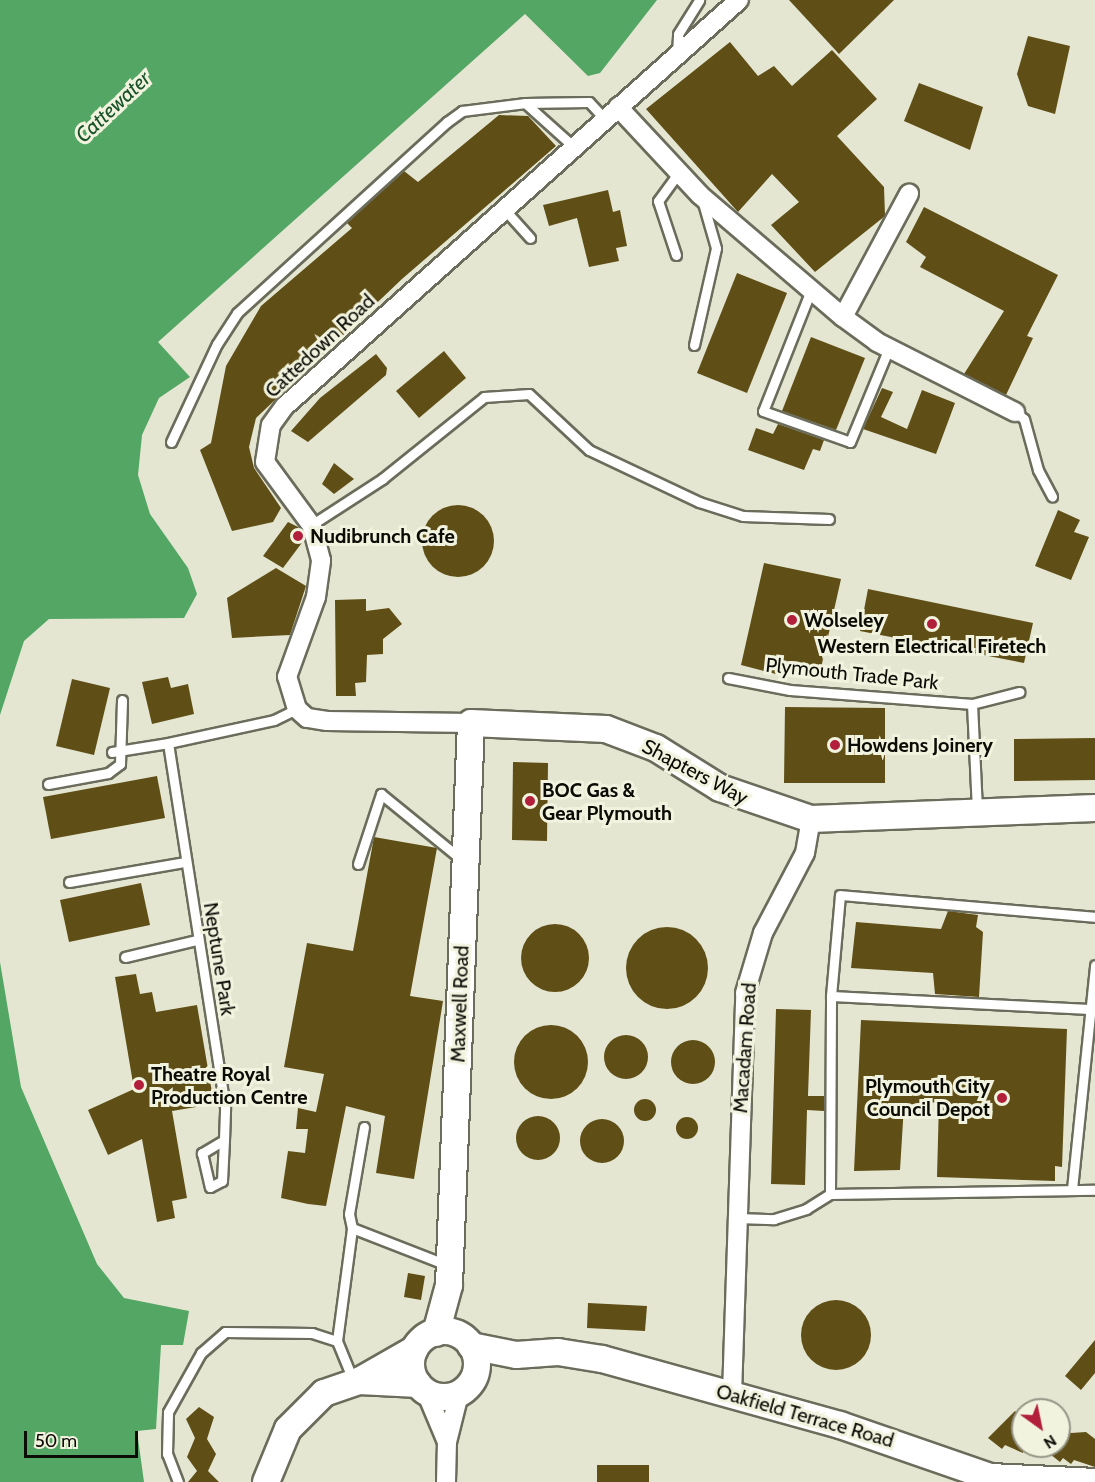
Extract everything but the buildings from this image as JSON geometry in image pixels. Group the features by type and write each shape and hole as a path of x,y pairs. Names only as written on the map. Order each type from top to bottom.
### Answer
{"street":[{"name":"Cattedown Road","path":"297,709 287,677 321,575 318,539 311,525 265,462 271,425 285,406 739,0"},
{"path":"612,113 679,172 700,195 843,317 889,348 1015,412"},
{"path":"843,317 909,195"},
{"path":"297,709 307,718 327,721 471,723"},
{"name":"Shapters Way","path":"471,723 606,729 656,748 720,788 811,819"},
{"name":"Maxwell Road","path":"456,1338 449,1275 471,723"},
{"path":"811,819 1095,808"},
{"name":"Macadam Road","path":"732,1395 746,993 763,933 805,853 811,819"},
{"path":"266,1482 273,1455 303,1410 324,1393 357,1382 415,1349 456,1338 467,1385 447,1442 446,1482"},
{"name":"Oakfield Terrace Road","path":"456,1338 516,1355 558,1352 602,1359 732,1395 960,1472 997,1477 1095,1478"},
{"path":"415,1349 411,1367 447,1442"},
{"name":"Oakfield Terrace Road","path":"467,1385 516,1355"},
{"path":"357,1382 422,1388 442,1397 467,1385"}],"lane":[{"path":"677,55 678,34 699,0"},
{"path":"171,442 217,344 265,283 462,111 525,103 589,102 612,113"},
{"path":"525,103 574,147"},
{"path":"676,255 658,201 679,172"},
{"path":"694,345 716,248 700,195"},
{"path":"504,209 530,238"},
{"path":"811,290 763,411 850,442 889,348"},
{"path":"311,525 382,479 484,396 529,394 589,450 699,502 743,516 830,519"},
{"path":"1015,412 1024,419 1038,470 1052,496"},
{"name":"Plymouth Trade Park","path":"729,678 790,690 972,704 1019,692"},
{"path":"48,784 108,773 120,764 124,749 122,700"},
{"path":"972,704 977,811"},
{"path":"112,752 168,743 274,720 297,709"},
{"name":"Neptune Park","path":"168,743 197,940 225,1107 224,1140 222,1181 210,1187 202,1153 224,1140"},
{"path":"358,864 381,794 466,863"},
{"path":"69,882 185,862"},
{"path":"830,1194 831,996 840,895 1095,917"},
{"path":"125,957 197,940"},
{"path":"1072,1189 1092,1024 1090,1009 1095,964"},
{"path":"831,996 1090,1009"},
{"path":"357,1382 338,1341 351,1228 349,1215 364,1127"},
{"path":"737,1218 774,1219 806,1209 830,1194 1095,1190"},
{"path":"351,1228 449,1275"},
{"path":"336,1248 347,1250"},
{"path":"178,1482 167,1454 168,1412 201,1353 225,1332 250,1329 312,1333 338,1341"}],"water":[{"name":"Cattewater","path":"0,0 657,0 600,73 588,76 525,14 158,342 190,377 159,398 142,435 138,475 150,514 188,568 197,594 184,618 49,619 24,641 0,715"},
{"path":"0,962 21,1087 97,1264 124,1298 189,1311 183,1345 161,1345 156,1429 137,1431 144,1482 0,1482"}],"place":[{"name":"Nudibrunch Cafe","path":"298,536"},
{"name":"Wolseley","path":"792,620"},
{"name":"Western Electrical Firetech","path":"932,624"},
{"name":"Howdens Joinery","path":"835,745"},
{"name":"BOC Gas & Gear Plymouth","path":"530,801"},
{"name":"Theatre Royal Production Centre","path":"139,1085"},
{"name":"Plymouth City Council Depot","path":"1002,1098"}]}
